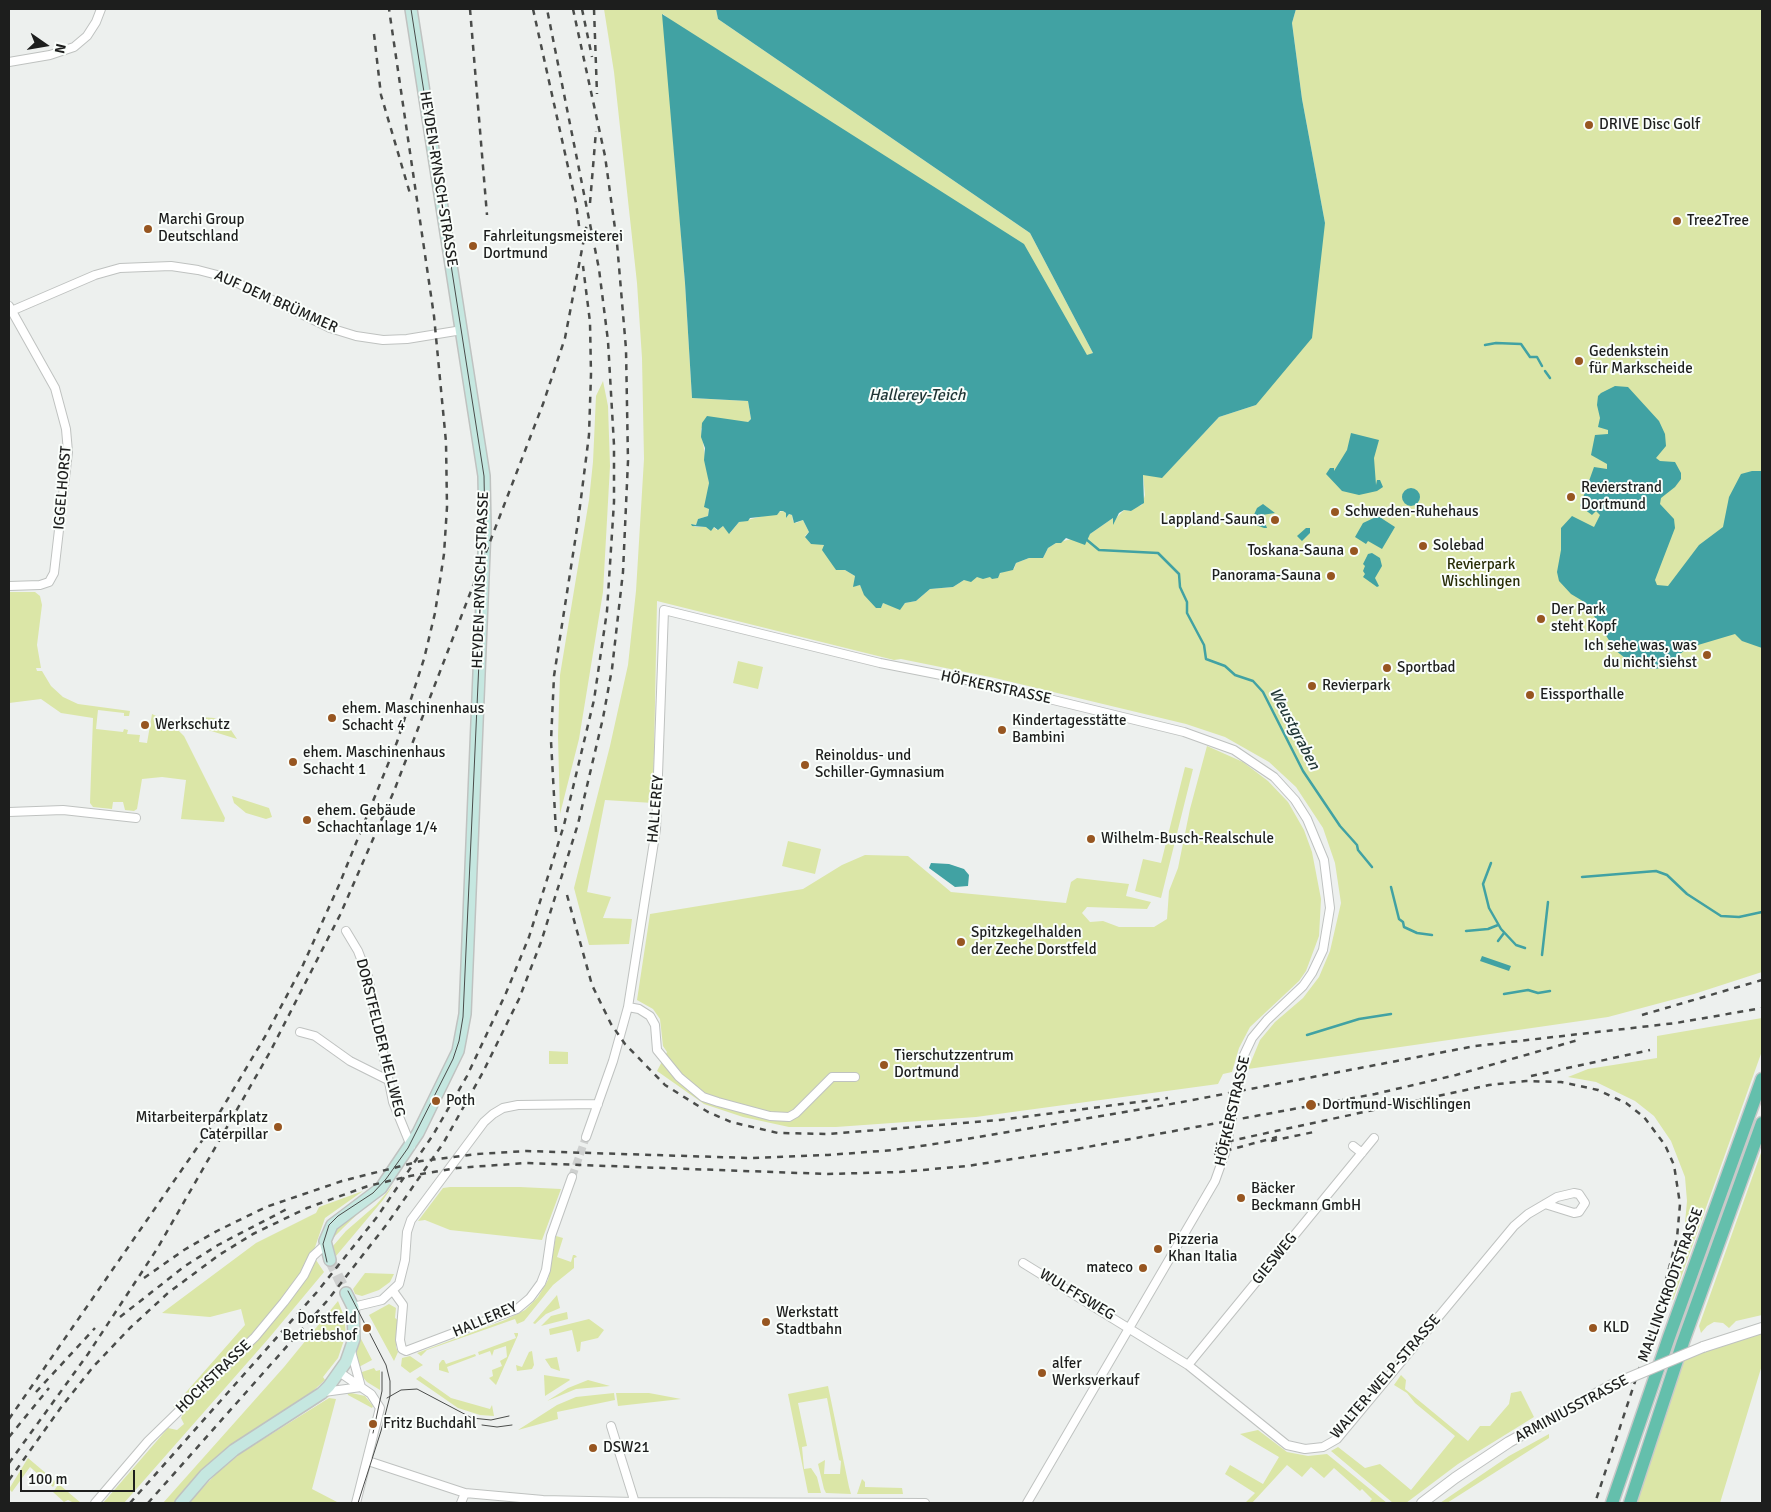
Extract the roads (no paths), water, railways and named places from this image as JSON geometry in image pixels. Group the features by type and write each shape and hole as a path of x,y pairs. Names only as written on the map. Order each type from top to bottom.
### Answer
{"highway":[{"name":"MALLINCKRODTSTRASSE","path":"1612,1503 1666,1345 1762,1078"},
{"name":"MALLINCKRODTSTRASSE","path":"1630,1503 1684,1342 1762,1123"}],"main road":[{"name":"HEYDEN-RYNSCH-STRASSE","path":"411,9 480,438 486,505 465,1014 458,1051 411,1146"},
{"path":"330,1260 325,1245 334,1223 377,1192 411,1146"},
{"path":"181,1503 205,1475 234,1450 322,1393 339,1372 351,1351 355,1329 353,1307 346,1293"}],"street":[{"path":"9,62 62,52 74,47 87,36 96,22 100,9"},
{"name":"AUF DEM BRÜMMER","path":"10,310 95,275 120,268 171,266 225,277 330,328 356,336 384,340 407,339 462,330"},
{"name":"IGGELHORST","path":"9,586 40,585 49,582 54,573 68,452 65,422 55,388 10,310"},
{"name":"HALLEREY","path":"586,1137 613,1061 628,1007 658,808 664,610"},
{"name":"HÖFKERSTRASSE","path":"664,610 880,663 992,685 1208,739 1234,750 1260,766 1295,800 1316,837 1327,874 1330,917 1323,950 1304,986 1267,1020 1248,1047 1240,1070 1225,1153 1215,1181 1027,1503"},
{"path":"9,812 63,810 136,818"},
{"name":"DORSTFELDER HELLWEG","path":"346,931 358,951 368,977 393,1102 411,1146"},
{"path":"628,1007 639,1009 650,1016 655,1025 657,1050 679,1076 703,1097 718,1102 770,1116 789,1117 796,1113 832,1077 855,1077"},
{"path":"300,1032 315,1036 350,1061 388,1080"},
{"path":"353,1307 376,1302 393,1291 402,1276 407,1232 411,1220 492,1114 503,1108 518,1105 598,1104"},
{"name":"GIESWEG","path":"1188,1365 1374,1138"},
{"path":"1353,1146 1362,1153"},
{"name":"HALLEREY","path":"393,1291 403,1305 400,1340 402,1349 406,1351 516,1309 530,1298 541,1283 551,1236 572,1177"},
{"name":"WALTER-WELP-STRASSE","path":"1130,1328 1188,1365 1288,1445 1305,1448 1322,1447 1338,1439 1514,1226 1528,1214 1545,1204 1557,1197 1574,1193 1579,1194 1585,1203 1579,1212 1574,1214 1545,1204"},
{"name":"HOCHSTRASSE","path":"95,1503 148,1441 255,1337 304,1275 313,1256 325,1245"},
{"name":"WULFFSWEG","path":"1023,1263 1130,1328"},
{"name":"ARMINIUSSTRASSE","path":"1422,1503 1454,1478 1509,1442 1558,1413 1612,1385 1704,1347 1762,1328"},
{"path":"351,1351 361,1387"},
{"path":"339,1372 376,1399 380,1408 356,1503"},
{"path":"322,1393 361,1387"},
{"path":"610,1426 635,1503"},
{"path":"368,1461 465,1493 543,1500 635,1503 925,1503"},
{"path":"461,1503 465,1493"}],"water":[{"name":"Hallerey-Teich","path":"716,9 1296,9 1292,23 1302,99 1325,223 1312,338 1256,405 1219,417 1162,478 1143,475 1144,503 1131,511 1124,510 1119,513 1113,525 1113,518 1090,534 1085,545 1066,538 1061,543 1056,543 1048,548 1043,558 1029,558 1016,563 1013,570 1000,573 998,578 992,579 990,577 983,579 977,577 971,582 964,580 953,587 930,589 916,601 905,603 900,610 883,603 881,608 876,608 864,595 860,585 853,587 855,576 845,570 836,570 822,550 824,545 811,544 805,537 809,532 803,520 794,523 792,515 789,514 786,518 786,513 783,511 780,511 777,515 750,518 748,521 739,522 729,534 723,526 718,530 714,527 711,531 706,527 692,526 691,524 696,525 698,519 708,516 709,509 704,507 709,483 704,460 705,448 701,437 702,423 707,416 748,422 751,419 748,401 692,398 685,283 662,14 1024,244 1087,355 1093,353 1030,233 718,19"},
{"path":"1615,386 1628,387 1659,421 1665,434 1666,446 1656,458 1660,461 1675,462 1681,473 1681,479 1675,487 1661,498 1660,504 1674,519 1675,528 1655,580 1657,585 1668,586 1699,545 1723,527 1729,497 1741,474 1762,471 1762,648 1742,641 1735,634 1688,648 1661,668 1653,669 1639,666 1630,662 1615,650 1586,603 1571,594 1559,581 1557,572 1561,550 1561,528 1572,516 1594,527 1600,515 1596,511 1592,515 1580,506 1594,467 1607,469 1607,464 1591,455 1595,435 1608,434 1608,430 1598,427 1600,418 1597,405 1598,396"},
{"path":"1351,433 1379,440 1374,458 1376,485 1377,480 1380,480 1383,487 1377,491 1359,495 1342,491 1326,474 1330,468 1334,468 1334,471 1347,450"},
{"path":"1411,488 1417,491 1420,497 1417,503 1411,506 1405,503 1402,497 1405,491"},
{"path":"1263,504 1275,513 1262,515 1267,528 1256,525 1252,519 1257,508"},
{"path":"1378,516 1395,527 1382,549 1368,541 1366,544 1355,537 1363,523"},
{"path":"1306,528 1310,528 1310,533 1302,541 1297,536"},
{"path":"1372,553 1380,558 1382,566 1375,578 1379,586 1377,587 1363,577 1365,566 1363,564 1368,554"},
{"path":"931,863 949,864 964,869 969,875 968,886 955,887 929,868"},
{"path":"1482,956 1511,966 1509,971 1480,961"}],"waterway":[{"path":"1485,345 1496,343 1521,344 1530,357 1537,357 1542,366"},
{"path":"1545,371 1550,378"},
{"name":"Weustgraben","path":"1087,540 1099,550 1158,553 1179,574 1180,587 1187,602 1187,613 1204,645 1206,659 1225,666 1235,675 1253,681 1263,692 1303,771 1340,826 1357,845 1358,850 1372,867"},
{"path":"1491,863 1483,884 1489,908 1501,929 1516,945 1525,948"},
{"path":"1582,877 1656,871 1667,875 1687,894 1721,916 1739,917 1762,912"},
{"name":"Weustgraben","path":"1391,887 1399,919 1403,922 1404,927 1417,933 1432,935"},
{"path":"1542,955 1548,902"},
{"path":"1466,931 1488,929 1498,925"},
{"path":"1498,941 1504,933"},
{"path":"1504,994 1528,990 1538,993 1550,991"},
{"path":"1307,1035 1359,1019 1391,1014"}],"tunnel":[{"path":"572,1177 586,1137"},
{"path":"330,1260 346,1293"}],"tram line":[{"path":"327,1262 323,1244 329,1225 338,1216 373,1193 386,1179 408,1148 453,1059 459,1041 463,1017 485,528 484,476 411,9"},
{"path":"348,1291 386,1365 390,1381 390,1396 381,1431 358,1503"},
{"path":"373,1433 382,1391 382,1372"},
{"path":"387,1398 401,1390 417,1389 472,1418 491,1420 509,1416"},
{"path":"482,1425 497,1427 512,1425"}],"railway":[{"path":"9,1419 208,1132 266,1035 303,965 339,885 397,742 424,659 435,613 444,554 447,507 446,442 434,316 389,9"},
{"path":"470,9 487,215"},
{"path":"533,9 576,203 581,241"},
{"path":"130,1503 317,1292 377,1217 433,1135 467,1076 506,993 529,937 564,825 594,700 607,611 614,502 614,445 608,341 599,269 547,9"},
{"path":"148,1503 327,1301 387,1224 444,1142 483,1072 519,999 541,942 578,824 603,718 612,669 623,572 628,461 626,349 617,243 605,156 573,9"},
{"path":"582,9 592,57"},
{"path":"594,9 597,94"},
{"path":"374,34 381,95 411,197"},
{"path":"590,203 596,131"},
{"path":"9,1463 88,1354 157,1249 270,1052 340,915 394,791 543,404 565,338 587,223"},
{"path":"556,832 551,741 554,676 578,522 589,435 590,322 583,266"},
{"path":"567,895 592,985 611,1024 625,1044 665,1085 708,1112 731,1122 778,1133 829,1134 1000,1120 1168,1098"},
{"path":"1642,1015 1762,980"},
{"path":"144,1278 184,1250 217,1231 266,1207 342,1181 421,1161 477,1154 527,1151 751,1158 894,1150 1177,1103 1475,1046 1676,1023 1762,1008"},
{"path":"9,1480 62,1406 93,1367 130,1328 168,1293 219,1255 253,1234 307,1208 368,1186 457,1168 526,1163 828,1174 900,1172 967,1166 1071,1150 1375,1094 1456,1075 1578,1040"},
{"path":"1531,1076 1650,1050"},
{"path":"1216,1144 1489,1085 1526,1081 1561,1082 1598,1090 1626,1103 1644,1117 1665,1145 1674,1165 1680,1204 1677,1238 1655,1321 1595,1503"},
{"path":"1271,1141 1314,1132"},
{"path":"1214,1154 1277,1137"},
{"path":"120,1317 185,1266 218,1245 287,1209"},
{"path":"36,1392 95,1328"},
{"path":"9,1437 49,1388"}],"place":[{"name":"DRIVE Disc Golf","path":"1589,125"},
{"name":"Tree2Tree","path":"1677,221"},
{"name":"Marchi Group Deutschland","path":"148,229"},
{"name":"Fahrleitungsmeisterei Dortmund","path":"473,246"},
{"name":"Gedenkstein für Markscheide","path":"1579,361"},
{"name":"Revierstrand Dortmund","path":"1571,497"},
{"name":"Schweden-Ruhehaus","path":"1335,512"},
{"name":"Lappland-Sauna","path":"1275,520"},
{"name":"Solebad","path":"1423,546"},
{"name":"Toskana-Sauna","path":"1354,551"},
{"name":"Panorama-Sauna","path":"1331,576"},
{"name":"Der Park steht Kopf","path":"1541,619"},
{"name":"Ich sehe was, was du nicht siehst","path":"1707,655"},
{"name":"Sportbad","path":"1387,668"},
{"name":"Revierpark","path":"1312,686"},
{"name":"Eissporthalle","path":"1530,695"},
{"name":"ehem. Maschinenhaus Schacht 4","path":"332,718"},
{"name":"Werkschutz","path":"145,725"},
{"name":"Kindertagesstätte Bambini","path":"1002,730"},
{"name":"ehem. Maschinenhaus Schacht 1","path":"293,762"},
{"name":"Reinoldus- und Schiller-Gymnasium","path":"805,765"},
{"name":"ehem. Gebäude Schachtanlage 1/4","path":"307,820"},
{"name":"Wilhelm-Busch-Realschule","path":"1091,839"},
{"name":"Spitzkegelhalden der Zeche Dorstfeld","path":"961,942"},
{"name":"Tierschutzzentrum Dortmund","path":"884,1065"},
{"name":"Poth","path":"436,1101"},
{"name":"Dortmund-Wischlingen","path":"1311,1105"},
{"name":"Mitarbeiterparkplatz Caterpillar","path":"278,1127"},
{"name":"Bäcker Beckmann GmbH","path":"1241,1198"},
{"name":"Pizzeria Khan Italia","path":"1158,1249"},
{"name":"mateco","path":"1143,1268"},
{"name":"Werkstatt Stadtbahn","path":"766,1322"},
{"name":"Dorstfeld Betriebshof","path":"367,1328"},
{"name":"KLD","path":"1593,1328"},
{"name":"alfer Werksverkauf","path":"1042,1373"},
{"name":"Fritz Buchdahl","path":"373,1424"},
{"name":"DSW21","path":"593,1448"}],"park label":[{"name":"Revierpark Wischlingen","path":"1481,574"}]}
